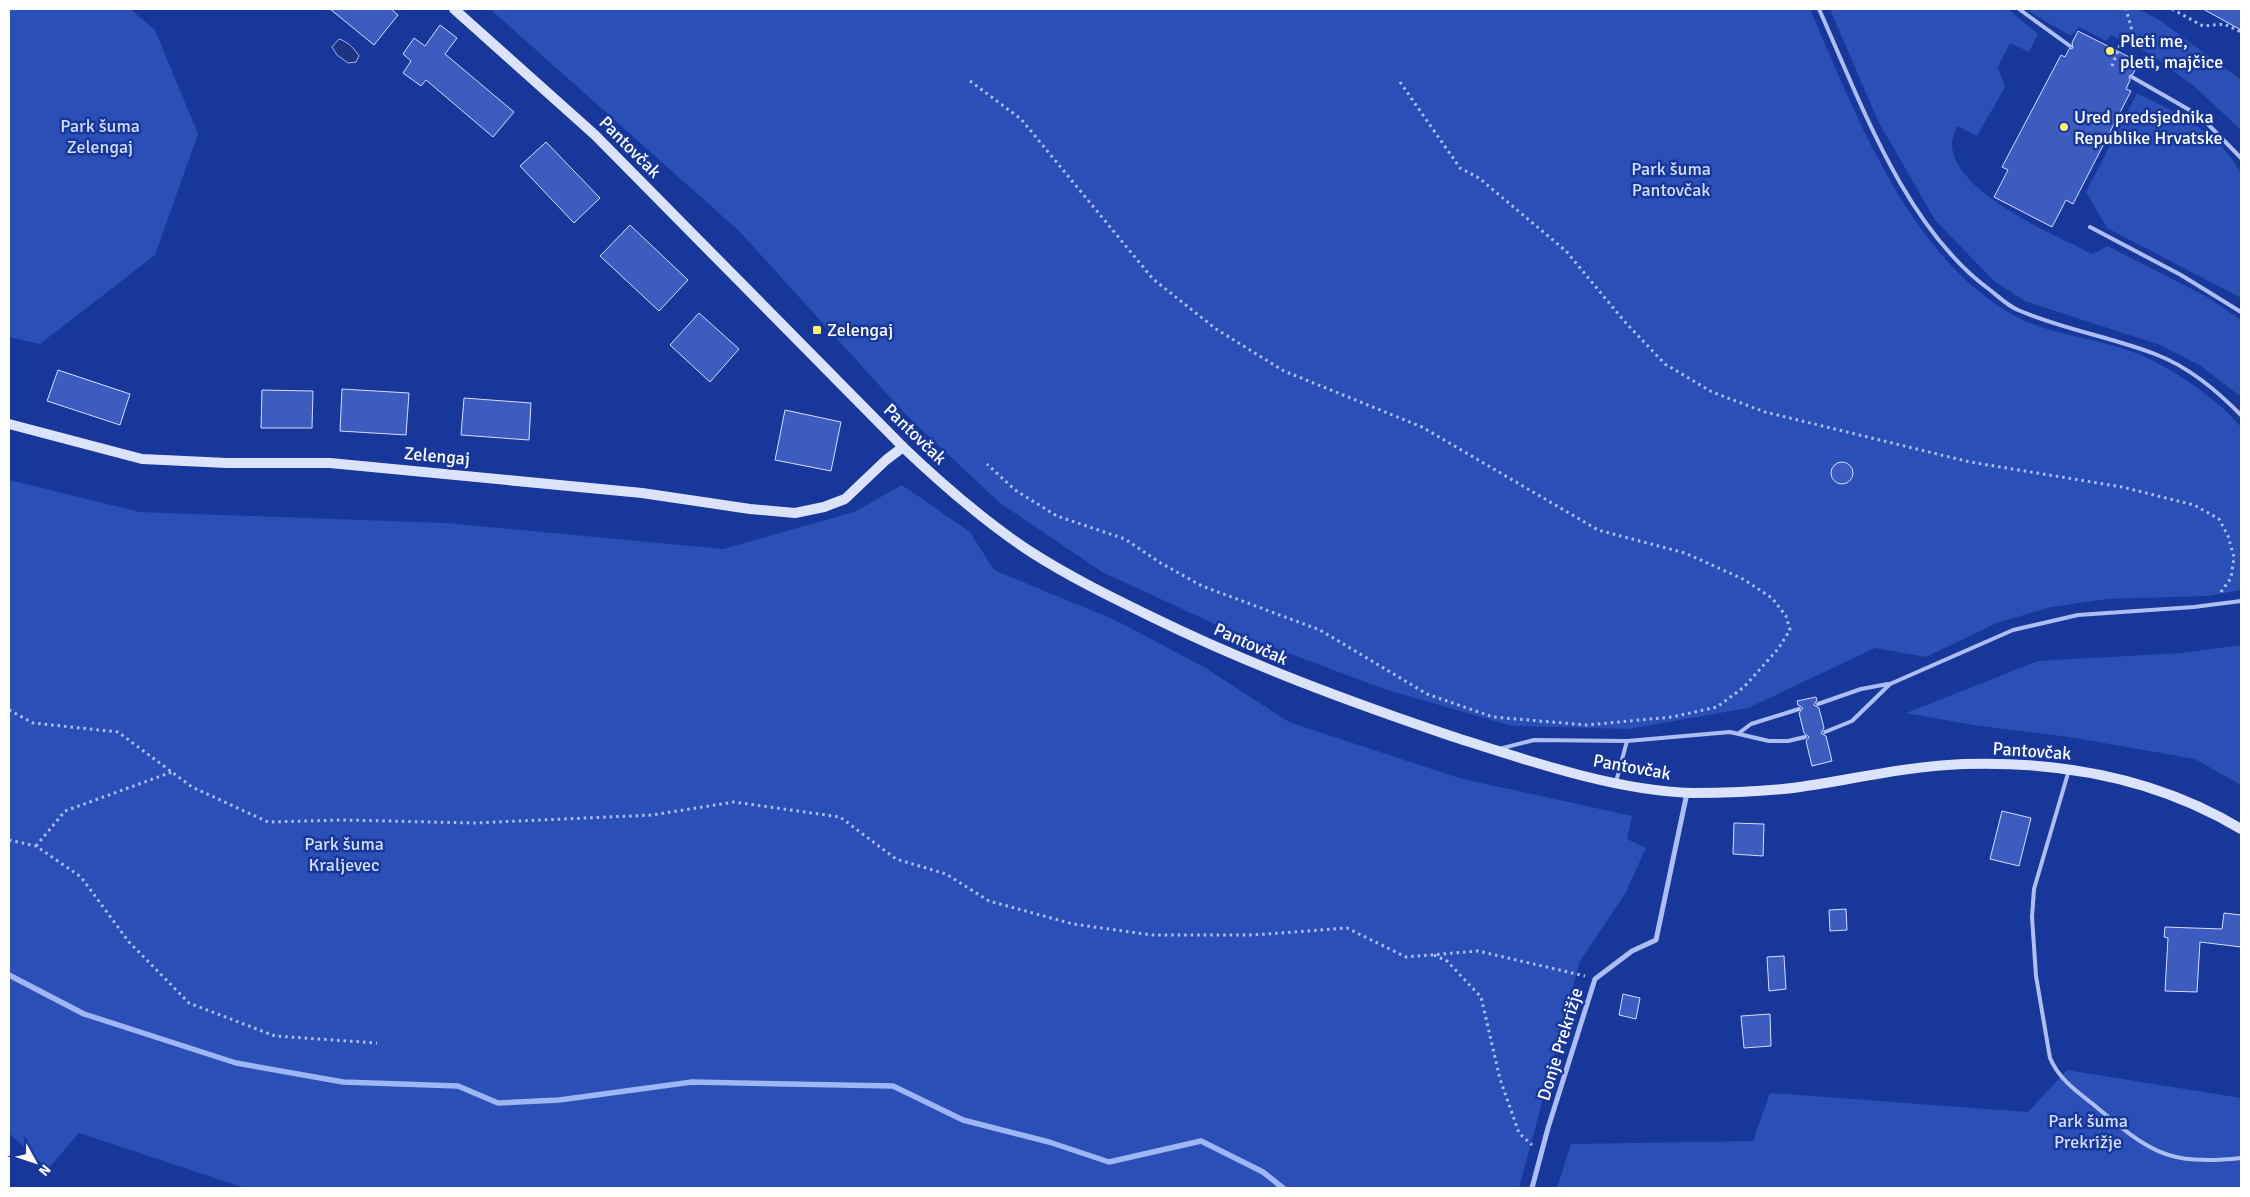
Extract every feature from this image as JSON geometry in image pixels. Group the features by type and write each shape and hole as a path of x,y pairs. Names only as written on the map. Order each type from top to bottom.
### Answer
{"main road":[{"name":"Pantovčak","path":"454,9 595,135 903,447 945,487 990,523 1032,552 1109,596 1243,660 1309,687 1494,750 1616,782 1687,793 1733,793 1795,787 1898,771 1963,764 2038,766 2130,781 2175,795 2241,829"},
{"name":"Zelengaj","path":"9,424 142,459 227,463 330,463 642,493 750,509 795,513 824,507 845,499 886,460 903,447"}],"street":[{"name":"Donje Prekrižje","path":"1532,1188 1595,979 1632,951 1656,940 1687,793"}],"lane":[{"path":"1819,9 1859,100 1912,206 1945,249 1976,280 2017,309 2156,354 2192,373 2221,395 2241,415"},
{"path":"2019,9 2070,46"},
{"path":"2132,77 2200,116 2241,158"},
{"path":"2090,227 2181,275 2241,312"},
{"path":"1818,704 1861,689 1890,684 2013,630 2078,615 2212,605 2241,600"},
{"path":"1825,732 1852,721 1890,684"},
{"path":"1739,733 1750,724 1799,709"},
{"path":"1494,750 1534,740 1627,741 1711,732 1739,733 1769,741 1788,741 1805,737"},
{"path":"1616,782 1627,741"},
{"path":"2069,770 2034,889 2032,917 2036,976 2050,1058 2055,1071 2068,1084 2139,1142 2157,1152 2184,1159 2217,1161 2241,1158"}],"path":[{"path":"2112,66 2122,40 2133,34 2126,9"},
{"path":"2172,9 2203,26 2224,24 2241,32"},
{"path":"970,82 1021,119 1153,279 1216,329 1284,371 1422,427 1598,530 1685,554 1743,579 1772,598 1786,616 1790,630 1778,649 1744,687 1717,707 1672,717 1587,725 1493,717 1428,694 1320,630 1202,586 1158,562 1125,539 1057,516 1015,490 987,464"},
{"path":"1400,82 1460,168 1479,178 1566,251 1625,322 1666,364 1712,392 1765,412 1970,462 2122,487 2194,505 2219,519 2228,536 2234,557 2231,578 2212,605"},
{"path":"9,710 33,723 118,732 192,787 268,822 343,820 475,823 652,815 734,802 840,817 896,859 946,874 989,901 1073,924 1152,935 1253,935 1347,928 1406,958 1478,950 1595,979"},
{"path":"36,846 65,810 172,772"},
{"path":"9,840 36,846 81,877 129,942 189,1003 275,1036 376,1043"},
{"path":"1433,955 1447,960 1482,997 1500,1079 1519,1133 1542,1154"}],"green space":[{"name":"Park šuma Zelengaj","path":"9,9 130,9 155,30 198,134 155,255 40,344 9,337"},
{"name":"Park šuma Pantovčak","path":"490,9 1810,9 1867,138 1917,222 1946,260 1979,292 2017,317 2045,328 2119,347 2147,358 2206,394 2241,427 2241,590 2207,596 2107,599 2051,607 1997,623 1926,657 1875,648 1748,708 1629,729 1512,726 1384,689 1232,632 1102,572 1000,503 908,417 739,231"},
{"path":"1830,9 2008,9 2038,34 2029,52 2010,43 1998,67 2005,87 1977,136 1957,126 1952,145 1957,163 1970,180 1987,196 2032,224 2092,254 2108,246 2207,297 2241,320 2241,397 2201,366 2160,345 2027,302 1995,282 1935,220 1878,121"},
{"path":"2028,9 2138,9 2158,19 2241,80 2241,130 2194,86 2150,54 2111,35 2106,41 2079,27 2071,36 2033,14"},
{"path":"2137,93 2167,108 2210,136 2222,147 2241,174 2241,298 2107,228 2086,192"},
{"name":"Park šuma Kraljevec","path":"9,480 140,512 446,523 723,549 854,512 902,485 970,532 994,570 1117,621 1204,667 1289,722 1459,778 1632,816 1627,839 1646,848 1625,894 1580,961 1519,1188 245,1188 79,1133 48,1169 9,1133"},
{"path":"2241,645 2241,785 2195,759 2069,737 1973,725 1906,713 2038,661 2181,653"},
{"name":"Park šuma Prekrižje","path":"2067,1070 2241,1098 2241,1188 1557,1188 1571,1144 1753,1141 1770,1093 2028,1112"}],"shaded area":[{"path":"339,39 348,44 357,53 359,56 356,62 348,63 337,55 332,47"}],"building":[{"path":"330,9 391,9 398,15 374,45"},
{"path":"2203,9 2241,9 2241,30"},
{"path":"440,25 457,38 445,54 514,112 493,137 426,80 421,86 403,73 411,61 403,54 414,38 425,46"},
{"path":"2078,31 2139,62 2133,74 2129,76 2130,80 2126,89 2131,91 2073,204 2066,200 2052,227 1994,197 2008,170 2002,167 2061,55 2065,57 2069,49 2073,48 2072,43"},
{"path":"546,142 600,198 574,223 520,166"},
{"path":"630,225 688,280 659,311 600,256"},
{"path":"699,313 739,349 710,382 670,345"},
{"path":"58,370 130,394 120,425 47,401"},
{"path":"342,389 409,393 406,435 340,431"},
{"path":"262,390 313,391 312,428 261,428"},
{"path":"464,398 531,403 529,440 461,435"},
{"path":"785,410 841,422 831,471 775,460"},
{"path":"1842,462 1850,465 1853,473 1850,481 1842,484 1834,481 1831,473 1834,465"},
{"path":"1816,697 1817,700 1814,705 1819,708 1824,728 1821,733 1826,736 1832,761 1812,766 1806,741 1809,737 1804,733 1799,713 1803,708 1798,705 1797,701"},
{"path":"2002,811 2031,818 2019,866 1990,859"},
{"path":"1734,823 1764,824 1763,856 1733,854"},
{"path":"1846,909 1847,930 1830,931 1829,910"},
{"path":"2224,913 2241,915 2241,947 2200,942 2197,992 2165,991 2168,938 2164,937 2165,927 2222,929"},
{"path":"1784,956 1786,989 1769,991 1767,957"},
{"path":"1623,994 1640,998 1636,1019 1619,1015"},
{"path":"1770,1014 1771,1046 1744,1048 1741,1016"}],"waterway":[{"path":"9,975 84,1014 236,1063 343,1082 458,1086 498,1103 559,1100 692,1082 893,1086 963,1120 1049,1142 1109,1162 1201,1141 1263,1172 1283,1188"}],"place":[{"name":"Pleti me, pleti, majčice","path":"2110,51"},
{"name":"Ured predsjednika Republike Hrvatske","path":"2064,127"},
{"name":"Zelengaj","path":"817,330"}]}
